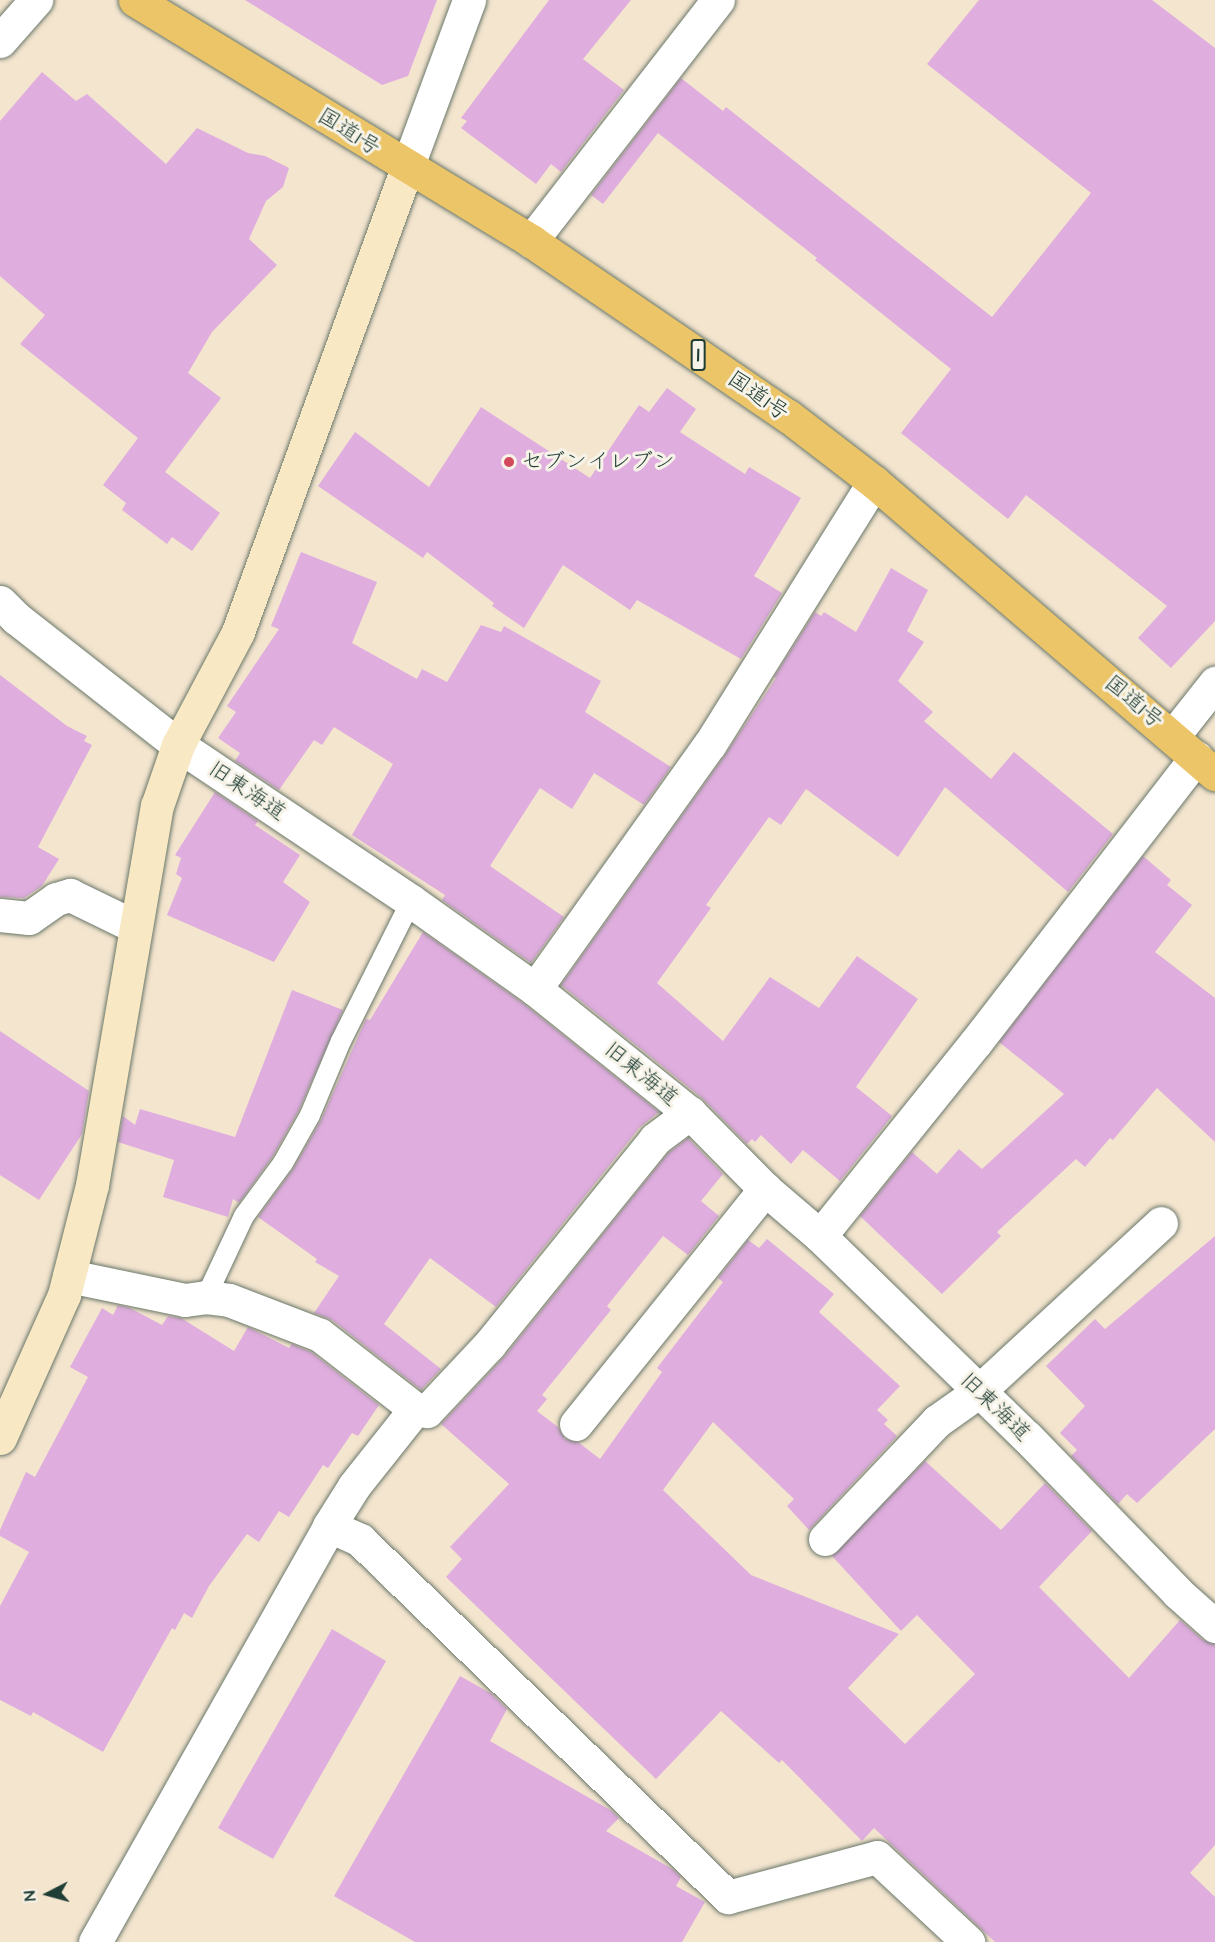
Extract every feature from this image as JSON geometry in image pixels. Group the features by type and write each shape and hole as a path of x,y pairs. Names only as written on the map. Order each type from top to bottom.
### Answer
{"highway":[{"name":"国道1号","path":"135,0 407,168 531,241 788,416 874,482 1195,755"}],"street":[{"path":"0,41 36,0"},
{"path":"0,1438 64,1295 92,1185 157,806 178,745 238,632 469,0"},
{"path":"531,241 718,0"},
{"path":"536,989 710,744 874,482"},
{"name":"旧東海道","path":"0,602 16,618 178,745 411,901 536,989 690,1113 765,1189 820,1236 978,1392 1027,1437 1178,1593 1215,1626"},
{"path":"820,1236 976,1042 1195,755 1215,683"},
{"path":"0,915 29,918 56,899 70,896 136,927"},
{"path":"69,1276 185,1300 206,1297 229,1300 320,1335 415,1409 428,1410 489,1345 655,1139 690,1113"},
{"path":"576,1424 765,1189"},
{"path":"825,1539 937,1421 978,1392 1161,1223"},
{"path":"95,1942 329,1526 354,1486 415,1409"},
{"path":"329,1526 360,1540 728,1897 877,1857 968,1942"}],"lane":[{"path":"206,1297 244,1216 284,1163 309,1115 341,1041 411,901"}],"building":[{"path":"245,0 437,0 408,76 382,85"},
{"path":"549,0 631,0 583,59 624,90 561,172 551,164 536,184 461,128 467,121 461,118"},
{"path":"979,0 1152,0 1215,48 1215,621 1171,668 1138,638 1167,606 1026,495 1008,519 901,433 951,369 815,260 817,258 658,133 603,204 591,195 681,78 723,111 726,107 992,317 1091,193 927,64"},
{"path":"42,72 76,101 87,94 166,164 197,128 248,153 265,156 289,168 283,187 266,201 249,239 277,265 212,332 188,373 221,398 165,472 220,513 192,551 172,537 167,544 122,510 126,503 103,485 138,438 20,344 45,315 0,276 0,121"},
{"path":"667,388 696,409 680,432 745,474 749,467 801,498 754,576 782,593 741,659 637,600 630,610 563,565 524,628 492,606 494,603 427,552 423,558 318,486 355,432 429,487 481,407 590,478 639,405 649,412"},
{"path":"301,552 377,582 352,643 417,679 422,669 447,682 481,625 501,632 504,626 601,681 585,712 671,767 644,805 594,773 572,809 540,788 490,866 564,917 531,963 442,900 445,895 352,835 393,764 334,727 322,745 314,740 279,790 235,761 240,753 218,738 236,712 227,706 279,629 271,626"},
{"path":"891,568 928,590 907,631 924,642 898,681 933,712 924,721 991,779 1014,752 1113,834 1068,892 945,787 898,857 806,789 781,825 769,817 706,905 711,908 657,983 723,1041 770,977 819,1008 857,956 918,999 856,1087 892,1116 840,1181 803,1150 791,1164 761,1135 755,1142 752,1139 747,1144 702,1098 561,985 725,755 776,678 774,677 815,612 821,616 824,612 856,632"},
{"path":"0,675 67,726 87,736 84,741 92,745 38,847 59,859 42,886 24,898 0,897"},
{"path":"215,792 258,821 255,825 300,855 283,882 310,902 274,962 167,915 182,878 176,874 181,858 175,855"},
{"path":"1143,856 1171,880 1167,885 1192,905 1155,952 1215,998 1215,1142 1157,1088 1113,1140 1110,1138 1085,1167 1076,1159 997,1232 1001,1236 942,1294 860,1216 912,1152 937,1174 959,1149 982,1169 1064,1094 999,1042"},
{"path":"423,932 524,1004 659,1112 640,1127 496,1307 430,1258 384,1324 441,1369 421,1390 332,1320 314,1313 339,1276 315,1262 317,1259 258,1217 293,1169 321,1120 366,1019 370,1020"},
{"path":"292,990 343,1010 299,1110 273,1156 239,1203 233,1199 228,1217 163,1197 174,1160 118,1142 123,1116 135,1125 140,1109 235,1137"},
{"path":"0,1031 89,1091 82,1134 39,1200 0,1175"},
{"path":"688,1138 723,1174 701,1201 719,1216 688,1255 663,1236 607,1306 611,1310 542,1395 547,1399 537,1411 558,1427 565,1439 578,1442 600,1459 662,1372 657,1368 723,1282 718,1278 748,1240 759,1248 767,1239 834,1294 819,1312 900,1386 877,1410 888,1420 884,1424 897,1436 809,1530 787,1506 794,1499 713,1422 663,1490 751,1575 899,1634 848,1688 905,1744 975,1674 917,1615 901,1631 832,1556 925,1461 1001,1530 1045,1483 1092,1531 1039,1587 1129,1678 1180,1620 1203,1640 1215,1644 1215,1845 1190,1873 1215,1897 1215,1942 995,1942 874,1828 862,1841 782,1760 779,1763 721,1711 656,1779 446,1577 462,1559 450,1547 509,1484 441,1424 504,1357 668,1153"},
{"path":"1215,1236 1215,1429 1137,1503 1127,1494 1118,1504 1071,1456 1077,1450 1060,1433 1085,1406 1046,1366 1095,1319 1105,1329"},
{"path":"118,1305 130,1308 162,1325 168,1316 181,1318 234,1351 248,1327 289,1348 292,1344 311,1352 379,1405 358,1436 352,1433 328,1468 323,1465 289,1517 279,1511 259,1542 247,1534 209,1586 192,1618 184,1613 175,1630 172,1628 103,1752 33,1712 31,1716 0,1700 0,1606 29,1552 0,1536 0,1530 26,1472 35,1477 88,1377 70,1367 102,1308 113,1315"},
{"path":"332,1629 386,1661 273,1859 218,1828"},
{"path":"460,1676 492,1694 507,1709 490,1741 612,1811 619,1818 606,1831 674,1870 681,1877 676,1886 705,1902 682,1942 415,1942 334,1896"}],"place":[{"name":"セブンイレブン","path":"509,462"}]}
